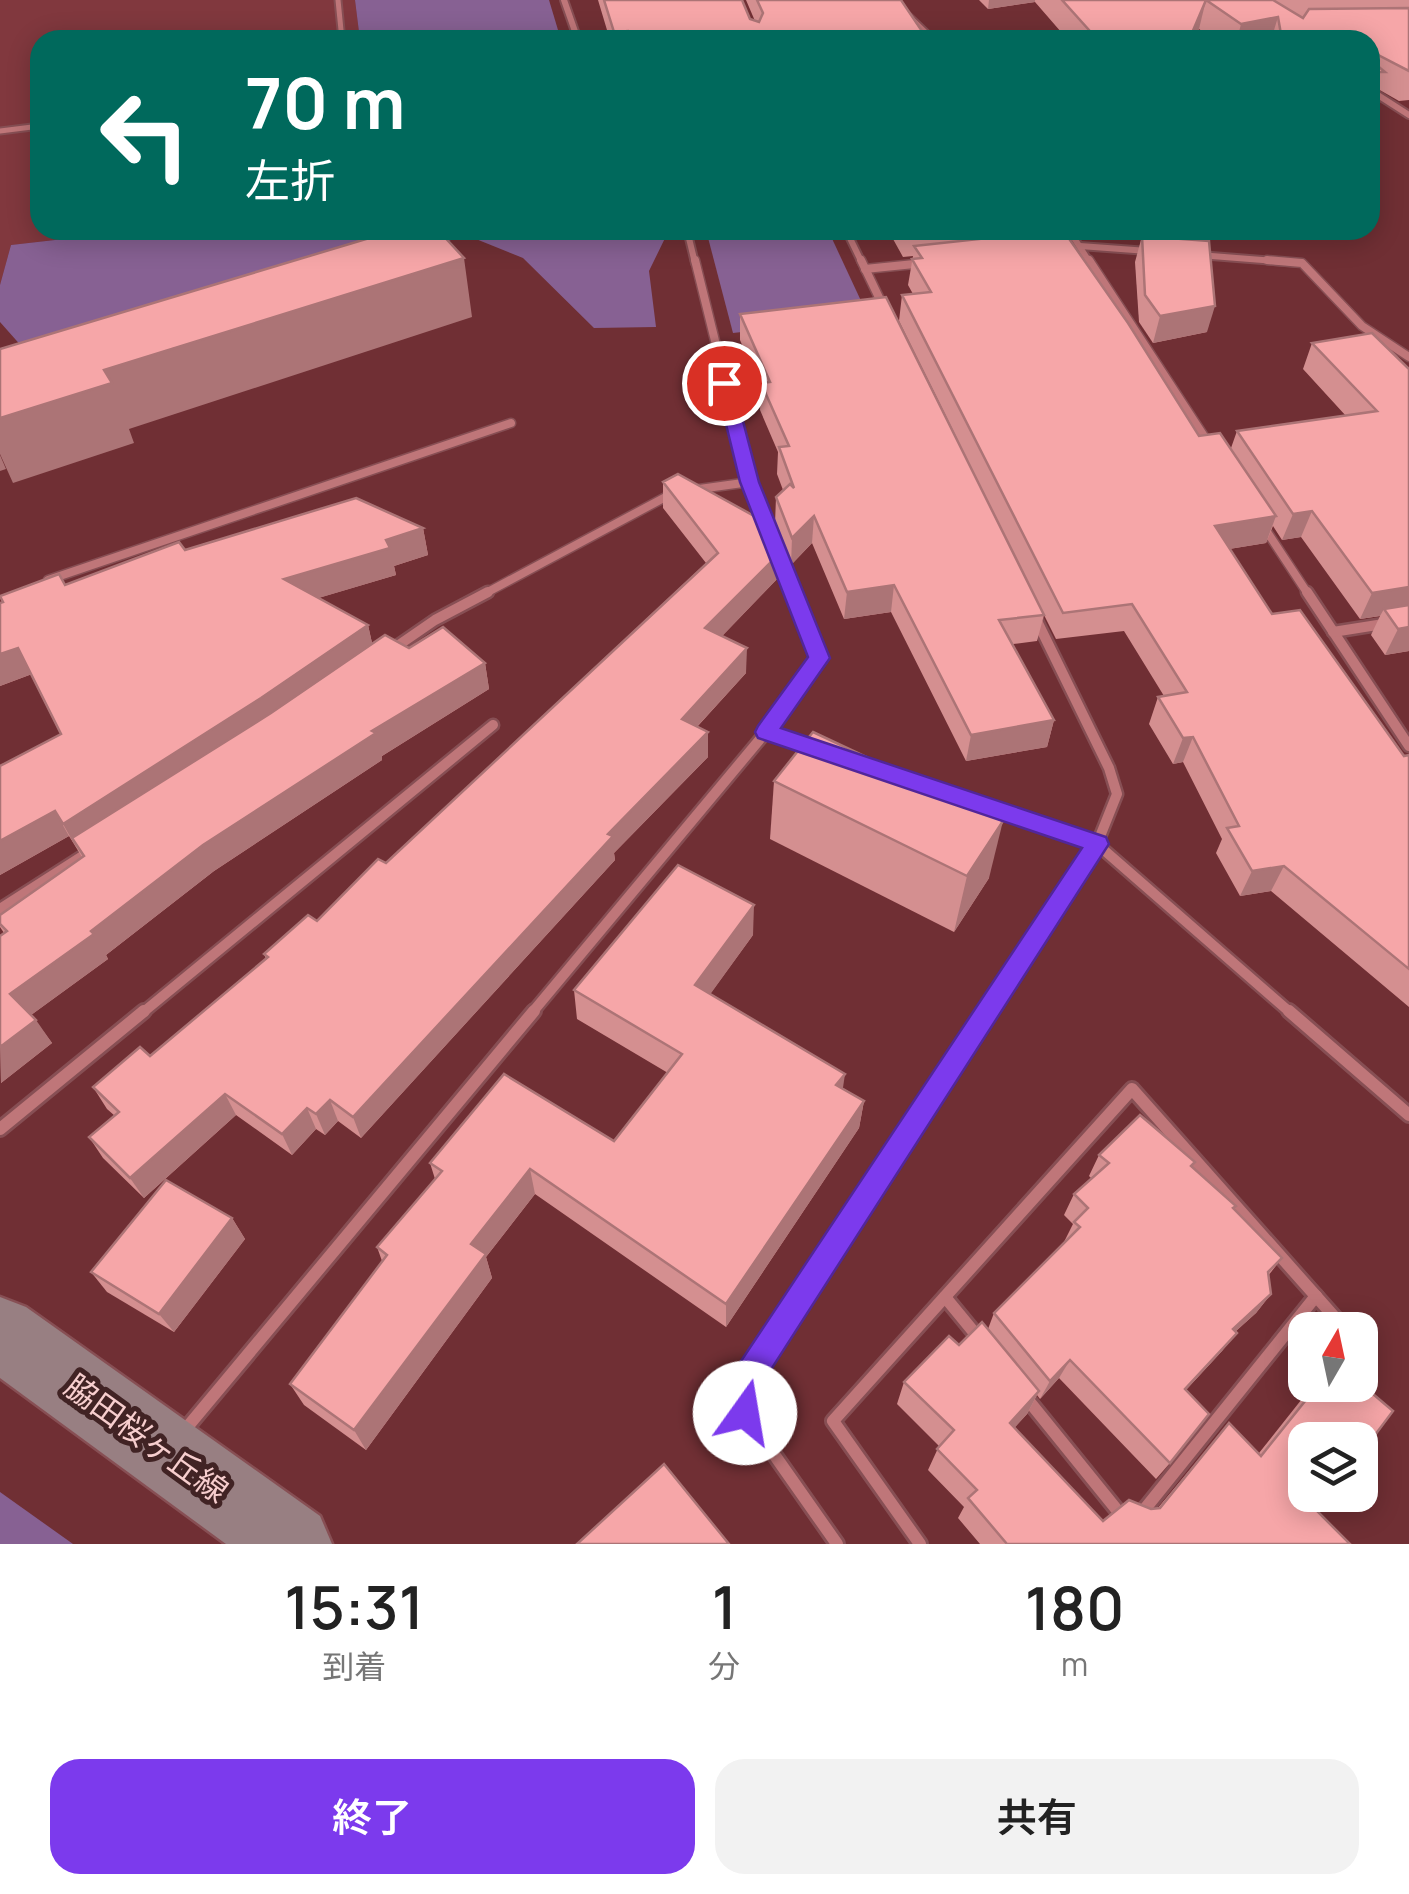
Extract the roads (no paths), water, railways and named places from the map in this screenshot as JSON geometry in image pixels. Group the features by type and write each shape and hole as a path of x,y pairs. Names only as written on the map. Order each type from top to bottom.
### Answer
{"street":[{"path":"564,0 574,30"},
{"path":"890,0 922,30"},
{"path":"1380,96 1407,113"},
{"path":"167,1452 766,732 819,658 750,482 690,240"},
{"path":"851,240 891,322"},
{"path":"1076,240 1217,455"},
{"path":"1061,248 1154,252"},
{"path":"1191,255 1302,264 1362,326 1409,357"},
{"path":"865,269 943,260"},
{"path":"38,583 511,423"},
{"path":"387,654 435,620 677,492 750,482"},
{"path":"1259,520 1409,746"},
{"path":"838,1544 745,1413 746,1381 1097,844 1117,794 1109,768 1030,607"},
{"path":"1333,632 1409,620"},
{"path":"0,1129 493,726"},
{"path":"766,732 821,750"},
{"path":"913,782 1097,844 1409,1115"},
{"path":"0,909 97,846"},
{"path":"920,1544 833,1420 1132,1089 1330,1312"},
{"path":"944,1296 994,1358"},
{"path":"1018,1388 1117,1510 1136,1519 1316,1296"},
{"name":"脇田桜ヶ丘線","path":"0,1334 292,1544"}],"lane":[{"path":"338,0 341,30"},
{"path":"0,131 30,127"}]}
